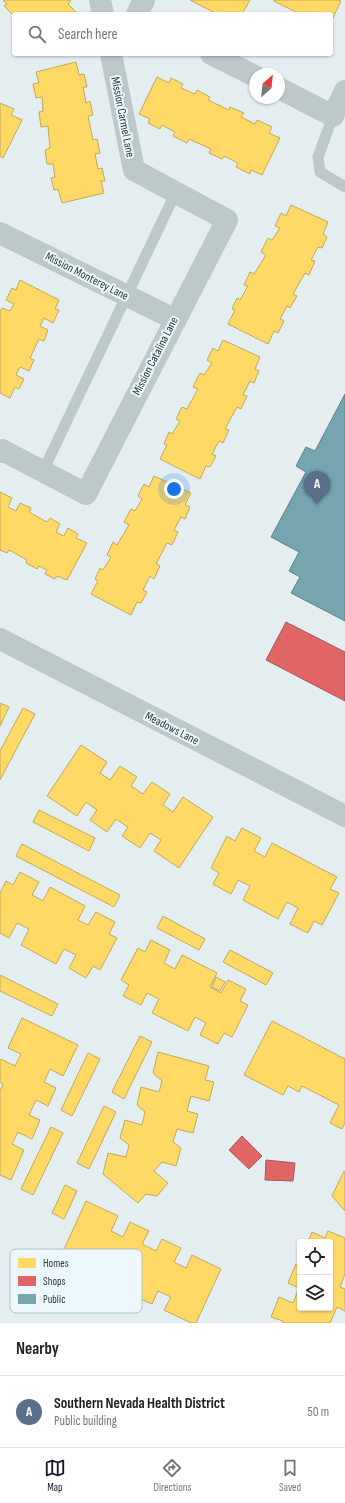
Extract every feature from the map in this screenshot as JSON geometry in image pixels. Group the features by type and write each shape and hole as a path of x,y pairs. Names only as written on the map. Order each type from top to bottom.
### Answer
{"street":[{"path":"100,0 103,12"},
{"path":"138,12 144,0"},
{"name":"Mission Carmel Lane","path":"111,56 134,170 227,220"},
{"path":"215,56 249,73"},
{"path":"285,91 333,116 345,91"},
{"name":"Mission Catalina Lane","path":"43,471 86,494 174,319 227,220"},
{"name":"Mission Monterey Lane","path":"0,233 174,319"},
{"path":"0,452 2,450 43,471"},
{"name":"Meadows Lane","path":"0,639 345,816"}],"lane":[{"path":"333,116 318,157 320,172 345,187"},
{"path":"43,471 125,295 176,192"}],"building: Homes":[{"path":"3,0 71,0 68,4 76,12 12,12 12,14 4,6 7,4"},
{"path":"190,0 250,0 243,12 213,12"},
{"path":"274,1 341,1 333,18 333,12 296,12"},
{"path":"76,62 79,75 84,74 87,87 83,87 86,103 90,101 93,115 88,116 93,140 97,139 100,153 95,154 98,169 102,168 105,181 101,181 104,193 62,203 58,189 54,190 51,178 55,177 53,164 47,164 45,150 50,148 48,126 41,127 39,112 43,111 42,97 36,98 33,84 39,83 36,72"},
{"path":"157,77 169,83 171,78 183,84 181,88 195,94 197,90 210,97 208,100 229,110 230,107 244,113 241,117 255,124 257,120 272,127 269,133 280,138 262,175 251,170 250,174 236,167 238,163 224,156 222,159 209,153 211,149 189,139 187,143 173,136 175,132 162,125 160,129 148,123 150,119 139,114"},
{"path":"0,103 14,109 11,115 22,120 3,158 0,156"},
{"path":"291,205 328,222 323,234 327,237 322,248 318,247 311,260 315,261 309,275 305,273 293,294 297,296 290,308 287,306 280,319 284,321 278,333 274,331 268,344 228,324 235,310 232,309 237,298 240,300 248,286 244,285 250,272 254,274 266,255 261,252 268,238 272,240 280,228 275,226 281,213 286,216"},
{"path":"20,280 59,300 55,309 59,310 53,323 44,318 40,326 48,330 44,341 39,339 30,358 34,360 29,371 20,367 16,375 24,379 19,389 15,387 10,398 0,393 0,312 2,308 10,311 14,304 6,300 12,288 16,290"},
{"path":"223,340 260,357 255,369 259,371 254,383 250,381 243,395 247,396 241,409 237,407 225,429 229,430 223,443 219,441 212,454 216,456 210,467 206,466 200,479 160,459 167,445 164,444 169,432 172,434 180,421 176,419 182,407 187,409 198,389 193,387 200,373 204,375 212,363 207,360 213,348 218,351"},
{"path":"154,476 191,493 185,505 190,507 185,519 181,517 174,530 178,532 172,545 167,543 156,564 160,566 154,579 150,576 143,590 147,592 141,603 137,602 131,615 91,594 98,581 95,579 100,568 103,570 111,557 107,555 113,542 117,545 129,525 124,522 131,509 135,511 142,499 138,496 144,484 149,487"},
{"path":"0,492 12,498 8,507 16,511 20,503 31,508 29,512 47,522 50,518 60,524 56,532 64,536 68,528 78,534 76,538 87,543 67,580 57,576 55,579 45,574 47,570 39,566 37,569 26,563 27,560 9,550 7,553 0,550"},
{"path":"0,703 9,707 0,726"},
{"path":"23,708 35,714 0,780 0,751"},
{"path":"81,745 107,762 100,773 110,780 120,766 137,777 131,786 143,794 152,782 170,794 163,805 173,812 183,797 213,817 179,868 154,851 161,840 150,833 140,848 122,836 128,827 116,819 107,832 90,820 97,810 86,802 77,816 47,796"},
{"path":"39,810 95,838 89,851 33,822"},
{"path":"242,828 261,838 254,851 265,857 272,843 337,877 330,889 339,893 322,925 314,921 308,933 290,924 298,908 287,902 278,919 243,900 250,886 238,880 231,894 213,884 219,873 211,868 227,836 235,841"},
{"path":"22,844 120,895 114,907 16,856"},
{"path":"20,872 39,882 32,895 43,901 50,887 85,906 78,920 88,925 96,912 115,922 109,934 117,938 100,970 93,966 86,978 69,968 76,955 64,949 56,964 21,945 29,929 17,923 9,938 0,933 0,893 6,881 13,885"},
{"path":"163,916 205,939 199,950 157,928"},
{"path":"151,940 170,950 164,963 175,969 182,955 217,973 210,987 221,993 228,980 246,989 240,1001 248,1005 232,1037 224,1033 218,1044 200,1035 206,1023 195,1017 188,1031 152,1013 159,999 147,993 141,1005 123,996 129,985 121,980 138,948 145,952"},
{"path":"230,950 273,973 266,985 223,962"},
{"path":"0,975 58,1004 52,1016 0,991"},
{"path":"216,977 225,982 220,991 212,987"},
{"path":"22,1018 78,1045 63,1076 50,1069 44,1082 56,1088 48,1106 36,1100 29,1115 40,1120 32,1139 18,1132 12,1144 24,1150 11,1180 0,1175 0,1091 3,1084 0,1082 0,1060 1,1059 15,1066 21,1054 8,1048"},
{"path":"272,1021 345,1059 345,1123 342,1129 330,1123 339,1105 302,1086 299,1092 288,1086 283,1095 244,1075"},
{"path":"140,1036 152,1042 124,1099 112,1092"},
{"path":"158,1052 209,1066 205,1080 214,1082 209,1101 191,1096 187,1111 198,1114 193,1133 177,1129 173,1142 181,1148 176,1166 162,1162 154,1171 168,1183 157,1196 146,1194 138,1203 103,1174 108,1153 126,1157 129,1145 120,1138 125,1120 142,1125 145,1112 137,1105 141,1087 159,1092 162,1081 153,1073"},
{"path":"88,1053 100,1059 72,1116 61,1110"},
{"path":"104,1106 116,1112 89,1169 77,1163"},
{"path":"51,1127 63,1133 33,1195 21,1189"},
{"path":"344,1171 345,1172 345,1211 332,1196"},
{"path":"65,1185 77,1191 64,1219 52,1213"},
{"path":"86,1201 118,1216 111,1231 123,1237 130,1222 149,1231 142,1244 156,1251 162,1239 181,1248 174,1262 186,1268 192,1255 221,1269 196,1323 191,1323 164,1310 171,1297 158,1291 152,1304 142,1300 142,1249 64,1249"},
{"path":"328,1231 345,1238 345,1274 340,1287 345,1289 345,1311 337,1307 330,1323 283,1323 283,1321 271,1317 279,1297 293,1303 297,1293 297,1311 333,1311 333,1239 309,1239 312,1232 325,1238"},
{"path":"297,1264 297,1287 288,1283"}],"building: Shops":[{"path":"286,622 345,652 345,701 266,660"},
{"path":"242,1136 262,1156 249,1169 229,1150"},
{"path":"266,1160 295,1163 293,1181 265,1180"}],"building: Public":[{"path":"345,394 345,621 291,593 300,577 289,571 299,552 271,537 306,472 296,466 306,447 315,451"}],"place":[{"name":"Southern Nevada Health District","path":"317,504"}]}
